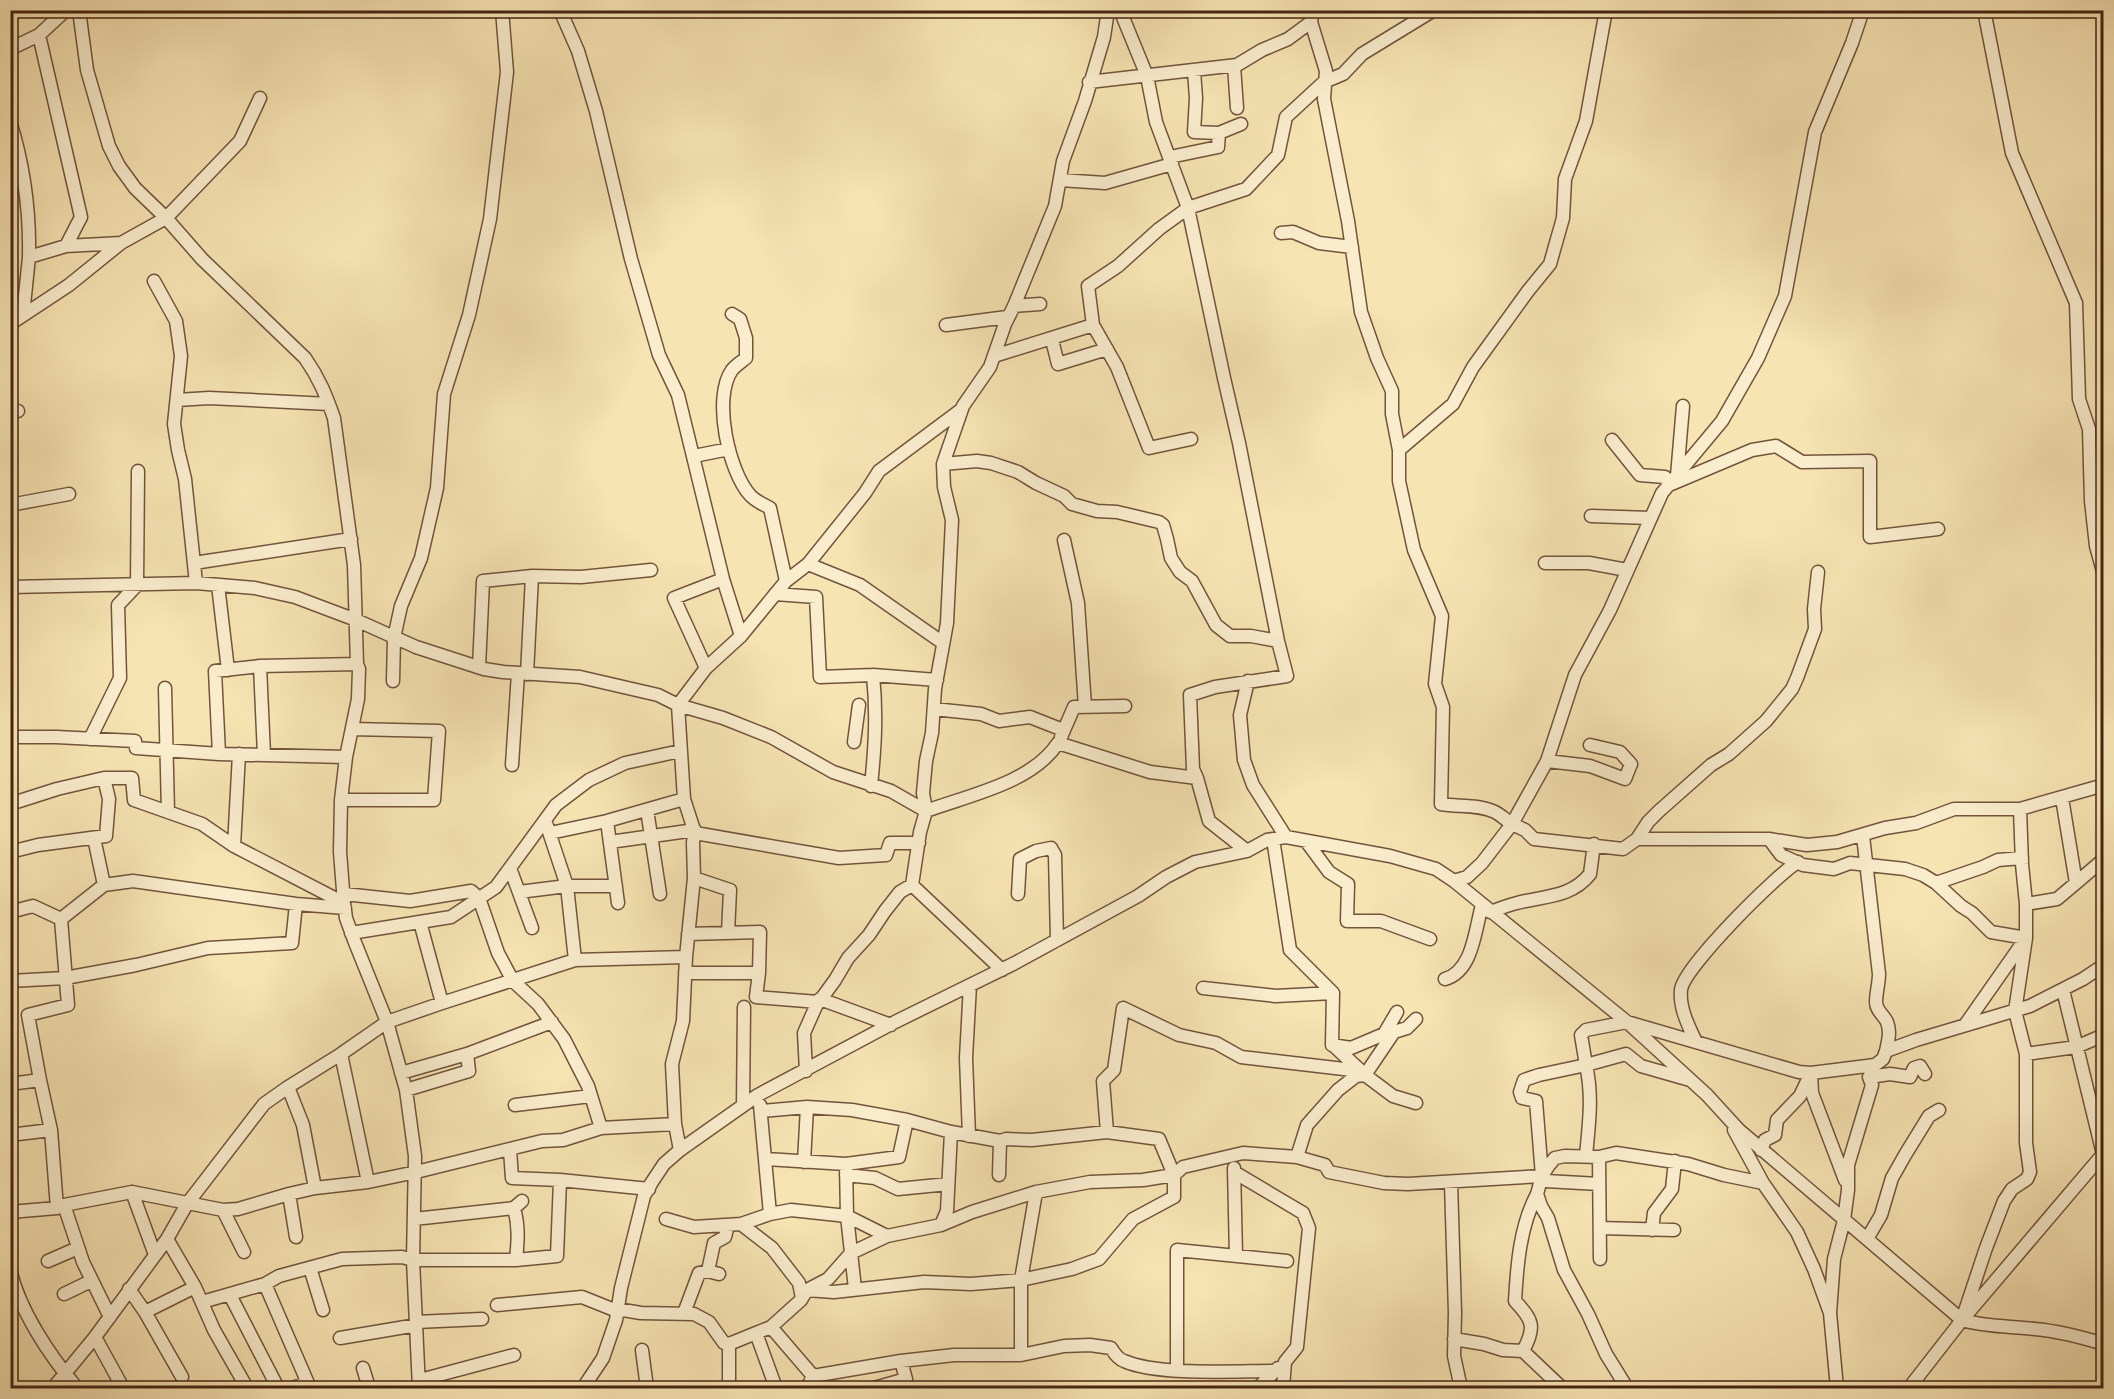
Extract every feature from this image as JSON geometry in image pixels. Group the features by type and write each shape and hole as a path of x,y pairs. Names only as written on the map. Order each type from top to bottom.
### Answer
{"street":[{"path":"10,49 39,35 66,10"},
{"path":"79,10 87,70 109,146 119,166 135,188 166,218 202,259 305,358 318,377 329,404 338,442 351,539 359,669 357,699 341,800 340,852 344,901 351,933 387,1022 406,1090 416,1172 413,1260 417,1323 417,1386 514,1355"},
{"path":"393,681 394,638 401,606 421,558 437,488 444,394 468,315 489,219 507,72 502,10"},
{"path":"560,10 579,51 596,111 631,259 659,355 678,395 723,579 741,636"},
{"path":"912,885 918,843 926,811 923,793 924,777 947,623 952,520 945,494 943,464 962,409 994,356 1007,317 1014,306 1055,206 1063,161 1085,101 1104,37 1108,10"},
{"path":"1120,10 1147,76 1156,122 1188,208 1287,676 1215,687 1190,695 1193,769 1209,821 1247,851"},
{"path":"1191,439 1149,448 1117,367 1093,326 1088,286 1118,267 1159,229 1188,208 1246,189 1278,155 1286,117 1324,82 1343,74 1362,54 1434,10"},
{"path":"1399,450 1453,404 1473,367 1550,264 1563,218 1566,179 1586,121 1606,10"},
{"path":"1454,881 1467,877 1482,863 1512,824 1547,761 1575,675 1610,610 1662,493 1722,421 1758,358 1785,296 1815,132 1852,43 1863,10"},
{"path":"1984,10 2012,153 2076,303 2079,399 2089,429 2091,501 2096,546 2103,575"},
{"path":"1089,82 1234,66 1288,39 1312,16 1326,71 1324,99 1352,247 1361,312 1377,358 1392,391 1392,414 1399,450 1399,481 1414,550 1442,616 1435,684 1443,707 1441,804 1459,807 1473,806 1496,812 1512,824 1526,830 1534,839 1623,849 1636,839 1659,811 1766,721 1792,689 1815,629 1814,609 1818,572"},
{"path":"39,35 81,217 66,246"},
{"path":"1234,66 1237,108"},
{"path":"1194,71 1196,98 1194,132 1219,133 1241,124"},
{"path":"10,324 69,285 121,243 166,218 240,141 260,98"},
{"path":"10,120 25,180 30,219 23,315"},
{"path":"1060,180 1105,183 1218,147 1219,133"},
{"path":"1281,233 1293,232 1319,243 1352,247"},
{"path":"29,257 66,246 121,243"},
{"path":"154,281 176,321 182,356 174,424 185,479 195,583"},
{"path":"1014,306 1040,304"},
{"path":"732,314 740,319 746,338 746,358 732,370 724,390 724,421 729,449 738,476 750,496 770,508 786,581"},
{"path":"946,325 1007,317"},
{"path":"994,356 1093,326"},
{"path":"1052,340 1058,364 1107,350"},
{"path":"177,400 209,398 329,404"},
{"path":"1673,480 1683,406"},
{"path":"680,1150 675,1124 672,1064 683,1022 686,957 694,878 695,832 684,799 678,705 706,668 741,636 786,581 808,564 865,493 879,471 962,409"},
{"path":"1611,440 1640,475 1673,480 1752,450 1776,446 1802,462 1870,461 1870,537 1938,529"},
{"path":"694,456 729,449"},
{"path":"943,464 977,461 991,464 1017,472 1064,496 1072,504 1159,522 1163,525 1171,558 1180,572 1192,581 1216,625 1230,636 1251,636 1278,641"},
{"path":"90,739 120,678 118,605 137,585 138,471"},
{"path":"10,505 69,494"},
{"path":"1591,516 1650,518"},
{"path":"194,563 351,539"},
{"path":"1064,540 1078,603 1085,707"},
{"path":"1545,563 1589,563 1628,570"},
{"path":"808,564 860,585 944,643"},
{"path":"479,667 483,581 532,576 581,577 651,570"},
{"path":"512,765 532,576"},
{"path":"706,668 674,598 723,579"},
{"path":"10,587 195,583 255,588 295,597 356,620 394,638 479,667 580,677 658,696 678,705 723,718 771,737 834,772 891,791 926,811 1018,778 1042,762 1058,743 1074,707 1125,706"},
{"path":"218,585 228,670"},
{"path":"775,594 816,597 820,677 873,675 937,680"},
{"path":"219,754 215,671 260,666 357,664"},
{"path":"260,666 264,755"},
{"path":"871,786 877,708 873,675"},
{"path":"1248,681 1240,715 1244,760 1253,785 1280,838 1290,950 1333,993 1332,1044 1363,1073 1393,1096 1416,1103"},
{"path":"165,688 168,812"},
{"path":"854,742 859,705"},
{"path":"934,709 981,714 999,721 1030,717 1063,730"},
{"path":"341,800 434,800 439,731 352,729"},
{"path":"856,729 876,732"},
{"path":"10,737 135,741 136,748 219,754 346,757"},
{"path":"1058,743 1150,772 1197,778"},
{"path":"1547,761 1590,766 1625,779 1631,764 1620,752 1590,745"},
{"path":"351,933 451,917 496,887 556,805 589,780 625,763 680,751"},
{"path":"234,846 238,754"},
{"path":"10,804 57,789 104,778 132,778 134,800 202,824 234,846 344,901"},
{"path":"10,852 38,845 106,836 109,799 104,778"},
{"path":"1636,839 1769,839 1807,845 1837,842 1885,828 1916,823 1954,809 2020,809 2103,785"},
{"path":"2062,798 2076,883"},
{"path":"550,834 607,821 684,799"},
{"path":"1962,1320 2004,1201 2012,1189 2028,1179 2030,1172 2026,1143 2026,1054 2015,1011 2026,938 2020,809"},
{"path":"647,810 660,894"},
{"path":"545,820 567,886 575,960"},
{"path":"607,821 618,903"},
{"path":"610,842 695,832 839,858 886,855 890,843 918,843"},
{"path":"1863,836 1865,865 1871,889 1879,974 1876,1004 1886,1020 1889,1031 1885,1055 1890,1074"},
{"path":"94,838 104,885"},
{"path":"583,1389 603,1358 644,1196 664,1164 680,1150 758,1095 1002,970 1138,896 1166,877 1195,862 1247,851 1267,840 1280,838 1390,856 1436,869 1454,881 1627,1022 1691,1080 1761,1150 1962,1320 1976,1324 2070,1334 2103,1344"},
{"path":"1769,839 1781,855 1803,866 1834,869 1850,863 1905,869 1923,875 1936,883 1991,932 2026,938"},
{"path":"1306,841 1329,872 1348,884 1347,921 1381,921 1430,939"},
{"path":"1486,908 1544,899 1576,887 1590,874 1594,844"},
{"path":"1018,894 1020,859 1036,851 1051,848 1054,855 1057,940"},
{"path":"1936,883 1998,860 2022,858"},
{"path":"2026,904 2057,899 2103,859"},
{"path":"1696,1042 1685,1018 1681,987 1708,947 1790,867 1798,862"},
{"path":"510,867 532,928"},
{"path":"694,878 730,890 728,933"},
{"path":"62,918 104,885 134,881 296,904 410,901 471,891 479,898 498,953 513,981 538,1004 564,1039 591,1096 601,1128"},
{"path":"912,885 1002,970"},
{"path":"806,1071 804,1033 819,1001 900,892 912,885"},
{"path":"519,892 567,886 616,886"},
{"path":"11,981 65,978 136,965 208,948 292,943 296,904"},
{"path":"10,912 33,906 62,918"},
{"path":"1445,979 1455,976 1462,968 1486,908"},
{"path":"62,918 68,1005 28,1015 51,1130 61,1206 91,1281 110,1317"},
{"path":"420,922 442,1003"},
{"path":"688,934 760,932 756,997 819,1001 891,1025"},
{"path":"1965,1025 2026,938"},
{"path":"53,1389 110,1317 167,1239 187,1204 264,1104 387,1022 575,960 686,957"},
{"path":"1586,1156 1591,1087 1582,1032 1627,1022 1811,1073 1875,1065 1885,1055 1965,1025 2015,1011 2063,990 2103,965"},
{"path":"685,973 759,974"},
{"path":"969,1136 966,1058 970,985"},
{"path":"1203,988 1276,996 1333,993"},
{"path":"1910,1389 1962,1320 2103,1153 2063,990"},
{"path":"743,1105 744,1007"},
{"path":"1107,1132 1102,1081 1114,1070 1123,1008 1179,1035 1216,1043 1241,1057 1363,1073"},
{"path":"1297,1157 1307,1125 1338,1090 1363,1073 1389,1033 1397,1012"},
{"path":"1332,1044 1351,1048 1407,1028 1416,1019"},
{"path":"401,1072 467,1054 552,1022"},
{"path":"2026,1054 2076,1047 2103,1035"},
{"path":"341,1054 368,1182"},
{"path":"406,1090 469,1071 467,1054"},
{"path":"1523,1351 1530,1337 1531,1324 1529,1316 1515,1300 1517,1272 1523,1230 1542,1176 1536,1101 1522,1098 1520,1092 1524,1080 1626,1054 1641,1066 1691,1080"},
{"path":"1837,1389 1830,1314 1834,1258 1844,1220 1848,1190 1848,1165 1872,1085 1869,1077 1890,1074 1910,1077 1914,1068 1920,1066 1925,1074"},
{"path":"1761,1150 1766,1140 1776,1135 1777,1120 1800,1096 1811,1073"},
{"path":"1811,1073 1812,1093 1848,1190"},
{"path":"10,1084 40,1080"},
{"path":"288,1088 303,1125 315,1188"},
{"path":"758,1095 762,1111 770,1214"},
{"path":"515,1105 591,1096"},
{"path":"762,1111 807,1107 852,1110 907,1120 1000,1142 1006,1139 1032,1140 1107,1132 1159,1139 1174,1175 1174,1197 1133,1219 1099,1259 1072,1269 1021,1280 971,1284 924,1282 805,1294"},
{"path":"804,1162 807,1107"},
{"path":"1868,1239 1881,1215 1892,1178 1929,1116 1939,1110"},
{"path":"1729,1119 1763,1183 1797,1232 1830,1314"},
{"path":"846,1169 899,1157 907,1120"},
{"path":"10,1212 61,1206 132,1192 223,1210 238,1209 315,1188 368,1182 416,1172 542,1141 563,1140 601,1128 675,1124"},
{"path":"10,1135 51,1130"},
{"path":"941,1225 947,1211 951,1132"},
{"path":"999,1175 1000,1142"},
{"path":"510,1150 512,1178 560,1180 649,1189"},
{"path":"497,1305 582,1297 617,1310 640,1313 694,1314 709,1322 724,1343 729,1344 771,1327 805,1294 828,1279 852,1253 887,1236 941,1225 972,1212 1036,1192 1090,1182 1143,1180 1174,1175 1183,1167 1243,1153 1297,1157 1325,1166 1329,1172 1384,1184 1451,1183 1542,1176 1555,1158 1599,1157 1616,1153 1676,1161 1763,1183"},
{"path":"1234,1156 1236,1256"},
{"path":"1599,1157 1600,1259"},
{"path":"766,1159 846,1169 875,1178 898,1189 948,1184"},
{"path":"1652,1230 1654,1213 1672,1189 1676,1161"},
{"path":"846,1169 847,1216 855,1289"},
{"path":"1234,1172 1303,1213 1309,1228 1297,1347 1258,1389"},
{"path":"1542,1176 1546,1181 1599,1184"},
{"path":"202,1302 265,1284 279,1276 342,1259 402,1257 413,1260 516,1260 557,1256 560,1180"},
{"path":"1451,1183 1455,1370 1461,1389"},
{"path":"132,1192 155,1255"},
{"path":"1021,1355 1021,1280 1036,1192"},
{"path":"289,1194 296,1237"},
{"path":"1537,1194 1548,1218 1564,1270 1606,1354 1627,1389"},
{"path":"414,1219 518,1204 519,1238 516,1260"},
{"path":"223,1210 244,1252"},
{"path":"666,1219 694,1227 728,1225 741,1224 770,1214 791,1210 847,1216 887,1236"},
{"path":"741,1224 772,1248 805,1294"},
{"path":"684,1313 699,1274 713,1272 714,1243 725,1237 728,1225"},
{"path":"1600,1228 1674,1230"},
{"path":"167,1239 195,1287 214,1330 247,1389"},
{"path":"48,1260 78,1248"},
{"path":"1177,1370 1177,1250 1287,1261"},
{"path":"310,1268 323,1310"},
{"path":"10,1269 29,1318 56,1363 77,1389"},
{"path":"64,1294 91,1281"},
{"path":"265,1284 309,1386 292,1389"},
{"path":"145,1312 195,1287"},
{"path":"129,1289 145,1312 182,1377"},
{"path":"230,1295 278,1389"},
{"path":"340,1338 417,1323 482,1318"},
{"path":"771,1327 813,1376"},
{"path":"756,1333 776,1389"},
{"path":"95,1337 123,1389"},
{"path":"1454,1340 1484,1344 1503,1350 1523,1351 1562,1389"},
{"path":"729,1344 729,1383"},
{"path":"813,1376 901,1361 954,1355 1021,1355 1064,1346 1090,1345 1111,1348 1121,1360 1177,1370 1280,1367"},
{"path":"642,1350 647,1389"},
{"path":"874,1389 906,1379 901,1361"},
{"path":"1280,1367 1283,1389"},
{"path":"363,1368 369,1389"},
{"path":"807,1389 813,1376"}]}
